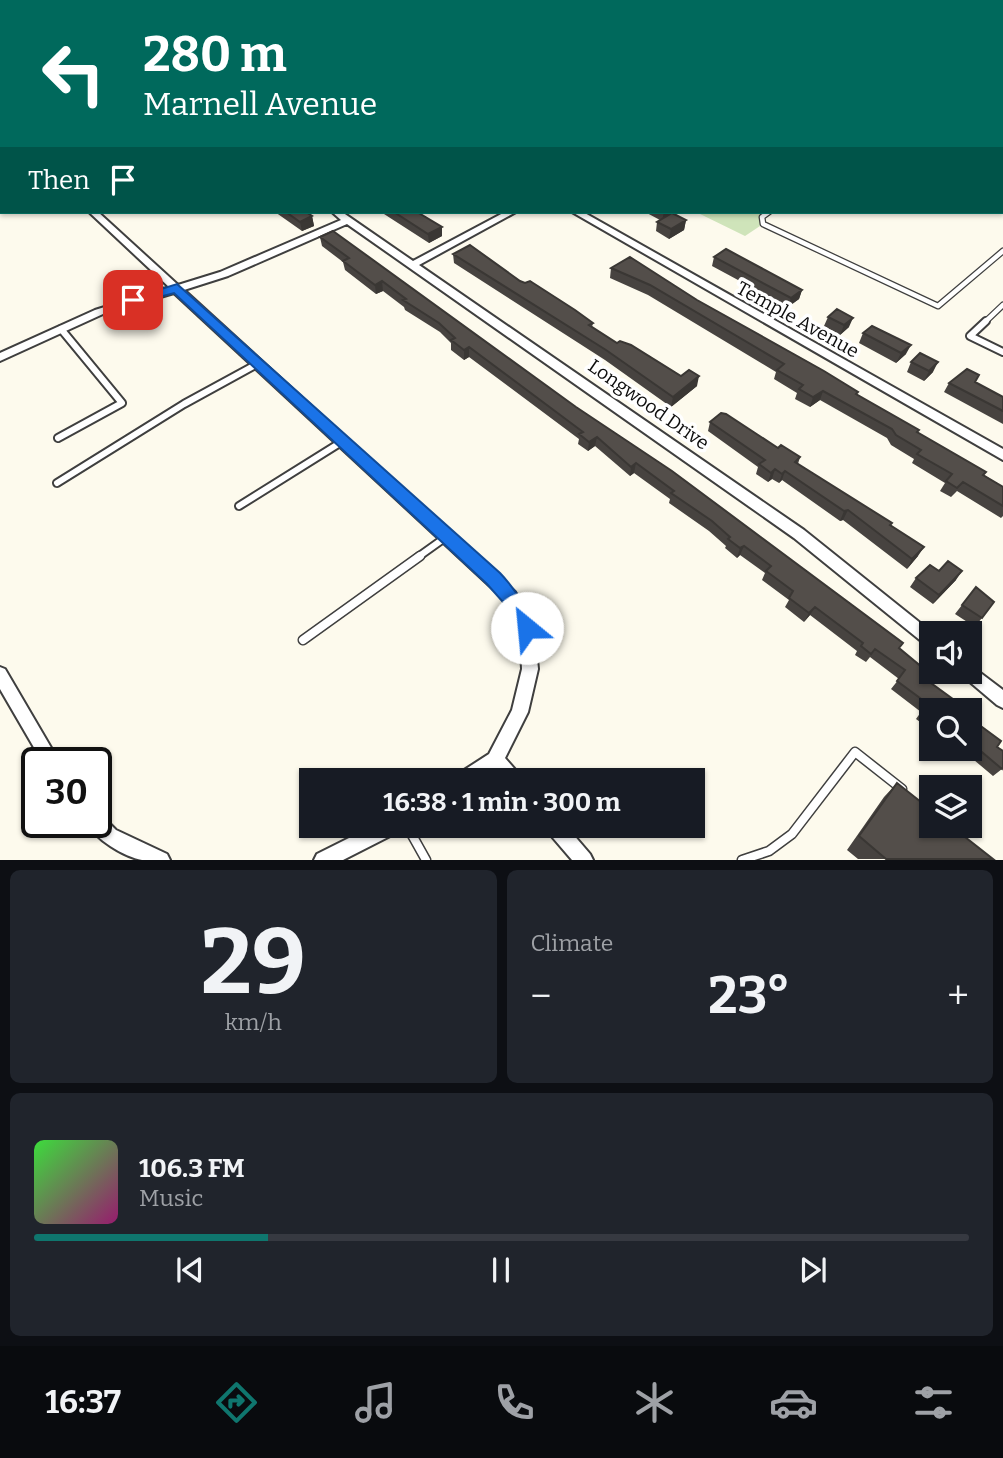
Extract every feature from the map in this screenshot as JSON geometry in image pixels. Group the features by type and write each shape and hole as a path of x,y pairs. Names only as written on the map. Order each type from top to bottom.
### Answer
{"street":[{"path":"95,214 510,596 527,628 530,669 520,712 495,760 483,768"},
{"name":"Longwood Drive","path":"339,214 799,534 919,630"},
{"path":"412,265 508,214"},
{"name":"Temple Avenue","path":"581,214 1003,455"},
{"path":"0,357 133,300 270,257 348,220"},
{"path":"0,674 5,696 40,747"},
{"path":"982,683 1003,700"},
{"path":"495,760 502,768"},
{"path":"112,837 162,859"},
{"path":"324,859 367,838"},
{"path":"565,838 584,859"}],"lane":[{"path":"766,214 762,217 763,223 938,306 1003,251"},
{"path":"1003,305 970,336 1003,352"},
{"path":"58,438 122,403 61,329"},
{"path":"57,483 184,404 259,363"},
{"path":"239,506 343,441"},
{"path":"303,640 447,536"},
{"path":"742,859 769,851 792,834 855,752 909,794"},
{"path":"414,838 426,859"}],"green space":[{"path":"700,214 766,214 762,217 763,224 745,236"}],"building":[{"path":"289,214 312,216 300,222"},
{"path":"397,214 420,214 442,227 428,234"},
{"path":"670,214 686,220 671,229 657,222"},
{"path":"333,231 576,407 672,471 903,643 899,648 919,665 919,684 932,684 951,698 920,698 897,681 905,670 875,649 871,654 861,646 863,643 815,607 809,613 789,598 793,591 766,571 771,566 744,546 740,548 728,539 730,537 712,521 671,493 674,491 636,463 631,467 597,437 589,442 579,434 583,432 469,347 464,350 451,340 455,338 439,323 403,300 406,299 382,281 375,285 343,261 349,258 320,237"},
{"path":"470,245 520,281 530,281 575,310 593,323 589,325 617,343 620,341 631,345 681,376 689,370 699,376 673,397 606,350 453,254"},
{"path":"726,249 802,290 791,298 714,257"},
{"path":"630,257 697,300 824,371 858,392 856,394 986,472 983,475 1003,487 1003,506 963,482 957,488 946,481 952,474 917,454 921,450 896,435 892,429 823,391 813,397 799,389 803,385 777,370 784,364 650,285 611,268"},
{"path":"837,309 853,318 844,325 828,317"},
{"path":"872,326 911,345 901,353 863,333"},
{"path":"920,353 938,362 929,371 911,362"},
{"path":"967,369 979,375 975,382 1003,397 1003,411 949,383"},
{"path":"721,413 778,448 781,445 800,457 795,462 892,523 890,525 924,547 912,559 848,510 844,511 785,471 782,474 775,469 771,473 759,464 765,460 710,422"},
{"path":"948,561 962,571 939,595 916,578 930,565 939,571"},
{"path":"976,587 994,602 982,618 962,605"},
{"path":"982,727 1001,741 997,747 1003,751 1002,769 982,752"},
{"path":"897,783 919,800 919,838 966,838 993,859 886,859 859,836"}],"route":[{"path":"133,300 177,288 494,579 510,596 527,628"}]}
